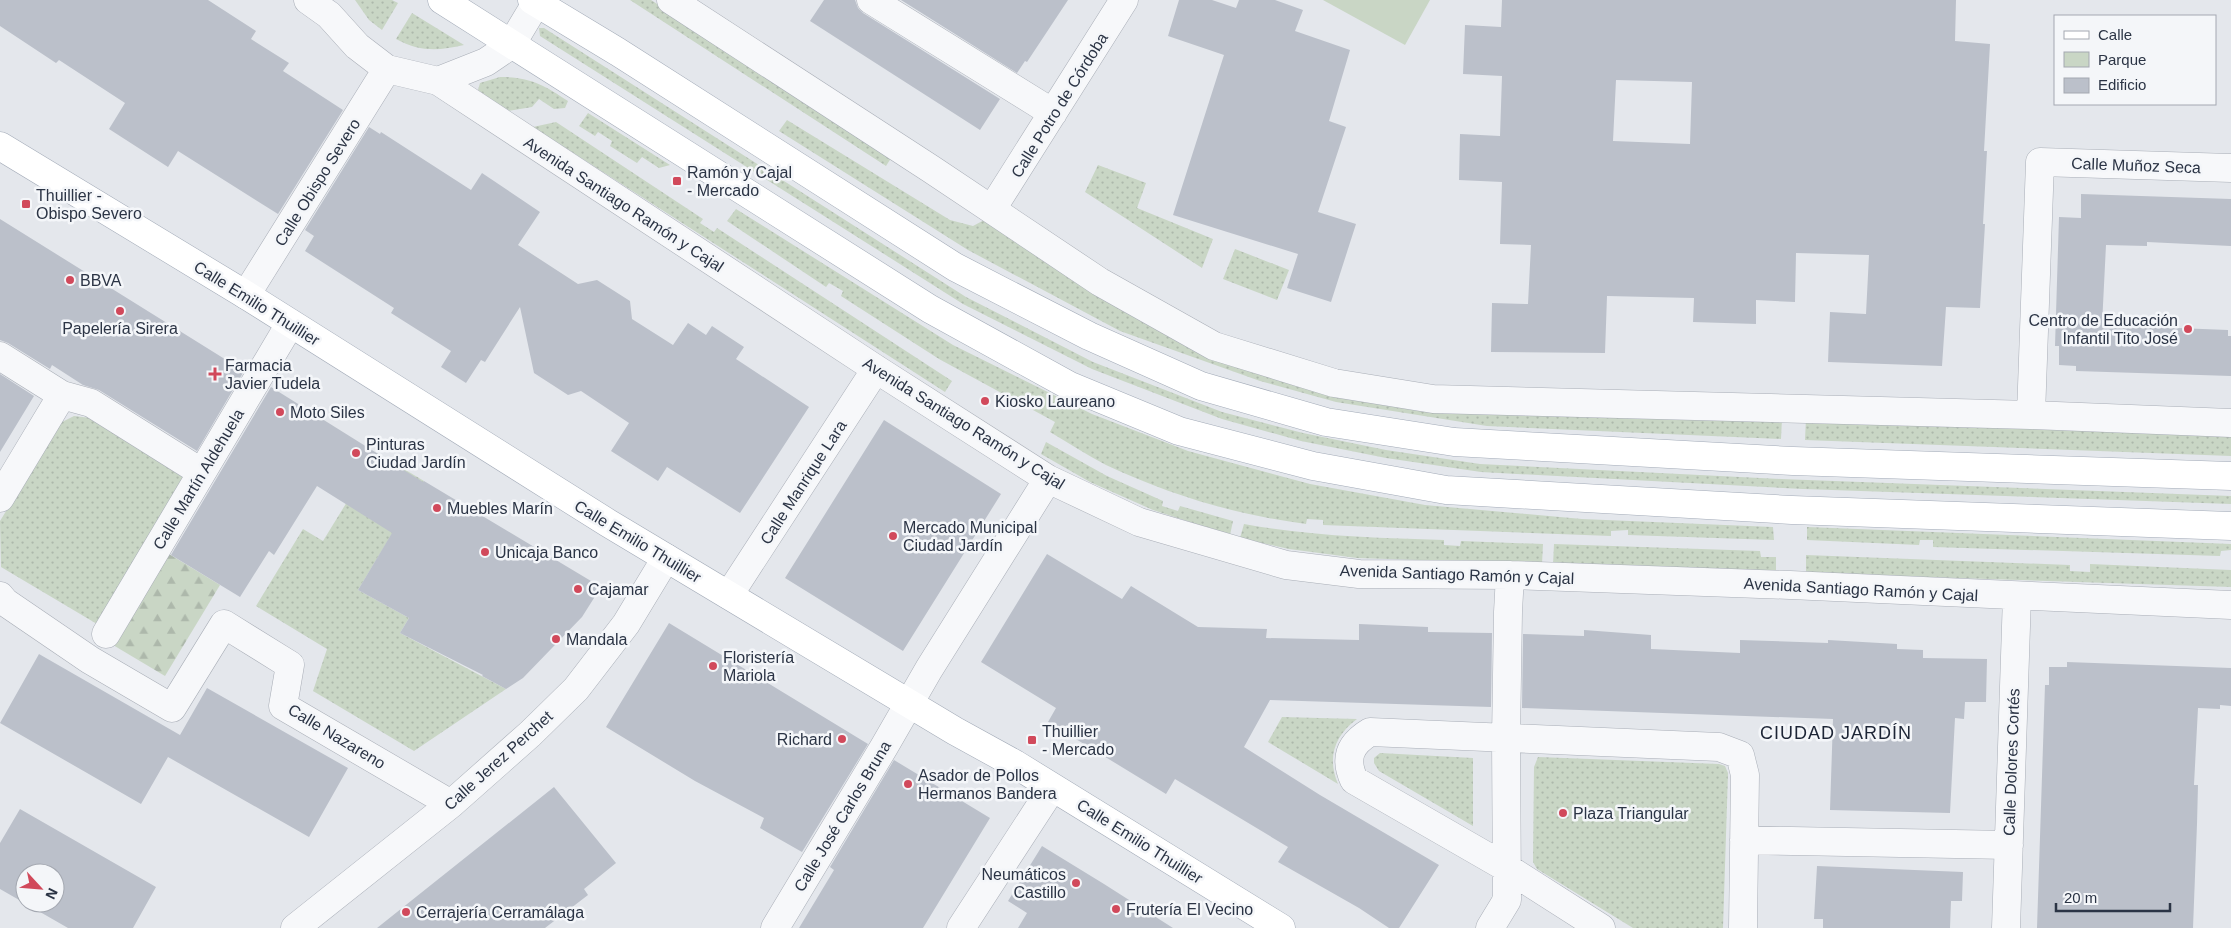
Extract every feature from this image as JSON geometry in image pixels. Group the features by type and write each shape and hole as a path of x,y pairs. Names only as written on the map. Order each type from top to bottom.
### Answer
{"main road":[{"path":"442,0 930,309 1070,386 1179,431 1313,466 1446,490 1792,510 2231,526"},
{"path":"536,1 955,267 1089,336 1201,386 1326,422 1454,442 1793,461 2231,476"},
{"name":"Calle Emilio Thuillier","path":"0,146 246,295 666,558 1052,788 1282,928"}],"street":[{"path":"672,0 992,209 1100,282 1214,346 1334,383 1434,398 2031,415 2231,423"},
{"path":"871,0 1053,113"},
{"name":"Calle Potro de Córdoba","path":"992,209 1124,0"},
{"path":"438,81 486,62 511,45 536,1"},
{"name":"Avenida Santiago Ramón y Cajal","path":"321,5 357,46 387,69 438,81 876,369 1048,479 1139,522 1286,565 1359,574 1510,575 2231,604"},
{"name":"Calle Obispo Severo","path":"246,295 387,69"},
{"name":"Calle Muñoz Seca","path":"2031,415 2040,162 2231,168"},
{"name":"Calle Martín Aldehuela","path":"106,634 290,324"},
{"path":"0,356 62,395 91,403 202,472"},
{"name":"Calle Manrique Lara","path":"729,596 876,369"},
{"path":"0,498 62,395"},
{"name":"Calle José Carlos Bruna","path":"775,928 909,704 1048,479"},
{"name":"Calle Jerez Perchet","path":"294,928 451,804 530,734 576,688 626,624 666,558"},
{"path":"1490,928 1507,900 1506,738 1510,575"},
{"name":"Calle Dolores Cortés","path":"2006,928 2017,596"},
{"name":"Calle Nazareno","path":"2,602 90,660 172,708 224,624 290,665 283,706 451,804"},
{"path":"1601,928 1507,868 1354,780 1349,769 1350,755 1357,740 1370,732 1719,747 1740,755 1745,775 1742,928"},
{"path":"961,928 1052,788"},
{"path":"1744,840 2009,846"}],"green space":[{"path":"355,0 392,0 398,3 382,30 369,20"},
{"path":"630,0 651,0 893,155 886,166"},
{"path":"1323,0 1430,0 1405,45"},
{"path":"412,13 464,45 429,49 413,46 396,39"},
{"path":"539,28 544,28 966,297 1093,362 1222,412 1303,433 1386,450 1480,464 1781,479 2231,496 2231,504 1803,489 1481,472 1386,458 1301,441 1222,419 1092,369 963,304 540,36"},
{"path":"500,77 528,80 551,90 568,101 565,108 554,109 539,99 532,107 508,111 478,90 480,83"},
{"path":"588,113 670,165 659,168 642,157 637,163 610,146 612,141 598,132 595,136 579,126"},
{"path":"787,120 950,220 973,226 988,218 1262,372 1782,418 1781,439 1487,426 1336,402 1260,381 1120,331 968,250 779,131"},
{"path":"556,122 703,219 700,223 714,232 717,228 952,381 945,392 533,127"},
{"path":"1098,165 1146,183 1137,208 1213,239 1202,268 1085,192"},
{"path":"736,209 953,345 1092,414 1188,451 1310,484 1425,505 1582,519 1773,527 1774,540 1628,535 1628,530 1611,531 1611,536 1323,525 1323,520 1307,519 1306,524 1254,515 1204,502 1130,476 1106,465 1050,432 1055,422 939,359 841,296 843,291 829,283 826,287 727,221"},
{"path":"1235,249 1289,270 1277,300 1223,279"},
{"path":"74,416 91,418 187,478 97,624 1,567 0,521 60,423"},
{"path":"1806,418 2231,433 2231,456 1805,440"},
{"path":"1046,442 1107,476 1163,501 1162,506 1178,511 1180,506 1233,521 1230,535 1153,510 1090,482 1041,454"},
{"path":"377,453 424,481 358,590 409,618 400,633 506,689 414,751 313,691 327,649 256,606 303,529 323,541"},
{"path":"1244,524 1318,534 1444,540 1444,545 1460,546 1461,541 1543,544 1542,564 1357,558 1289,549 1240,538"},
{"path":"1807,527 2231,544 2231,550 2221,551 2220,556 1933,547 1933,540 1920,540 1919,545 1807,540"},
{"path":"1554,544 1760,551 1761,557 1776,557 1776,572 1553,565"},
{"path":"169,554 220,585 165,676 113,645"},
{"path":"1806,555 2070,565 2070,571 2090,572 2090,564 2231,570 2231,587 1806,573"},
{"path":"1282,717 1357,719 1343,733 1335,748 1333,765 1338,784 1268,742"},
{"path":"1380,753 1473,758 1473,826 1379,771 1374,763 1374,758"},
{"path":"1538,757 1719,764 1725,766 1728,773 1723,928 1633,928 1537,869 1533,862 1534,767"}],"building":[{"path":"0,0 208,0 256,31 251,39 289,63 283,71 343,110 278,214 178,151 168,167 109,129 125,103 59,60 56,63 0,26"},
{"path":"824,0 855,0 858,8 863,13 1000,99 980,130 810,21"},
{"path":"901,0 1068,0 1027,62 1025,61 1017,73"},
{"path":"1179,0 1212,0 1236,8 1239,0 1275,0 1303,10 1295,31 1350,50 1329,121 1346,127 1318,212 1356,224 1331,302 1287,288 1298,254 1173,215 1224,55 1168,36"},
{"path":"1502,0 1956,0 1955,41 1990,44 1984,151 1987,151 1983,224 1985,224 1980,308 1946,307 1942,366 1828,362 1830,312 1866,314 1869,255 1796,253 1795,302 1756,300 1756,324 1693,322 1694,298 1607,296 1605,353 1491,352 1492,303 1528,304 1531,245 1500,244 1502,182 1459,180 1460,134 1500,136 1502,76 1463,74 1465,25 1501,27","holes":["1616,80 1692,82 1690,144 1613,141"]},
{"path":"369,127 380,134 381,132 471,190 482,173 540,212 518,245 578,284 597,280 630,301 632,319 673,345 688,323 706,335 712,326 744,347 736,359 809,407 740,513 667,467 658,481 611,451 629,423 581,391 568,395 534,373 520,307 485,362 481,360 466,383 441,367 451,351 391,313 394,308 305,251 314,236 305,230"},
{"path":"2081,194 2231,199 2231,246 2147,242 2147,246 2106,245 2102,325 2228,330 2228,336 2231,336 2231,376 2076,371 2076,366 2059,365 2059,346 2055,346 2059,217 2081,218"},
{"path":"0,219 244,371 197,451 99,390 83,385 52,365 50,369 0,340"},
{"path":"0,374 34,396 0,452"},
{"path":"271,387 423,482 601,587 582,617 523,678 506,689 483,675 400,633 409,618 358,590 392,533 317,486 274,555 269,551 240,597 171,555"},
{"name":"Mercado Municipal Ciudad Jardín","path":"884,420 1001,494 903,651 785,578"},
{"path":"1047,554 1122,599 1131,586 1198,627 1267,629 1266,638 1359,640 1359,624 1428,627 1428,632 1492,633 1491,707 1270,700 1244,747 1320,795 1439,865 1399,928 1389,928 1359,908 1278,862 1288,847 1175,779 1166,794 1048,722 1056,708 981,662"},
{"path":"669,623 868,744 802,852 760,828 764,818 695,781 606,727"},
{"path":"1584,630 1651,635 1651,649 1740,653 1740,640 1828,643 1828,640 1897,644 1897,649 1923,650 1923,658 1987,659 1986,702 1965,702 1964,719 1955,718 1950,813 1830,810 1833,719 1522,708 1523,634 1584,636"},
{"path":"39,654 180,735 207,688 348,768 309,837 168,757 141,804 0,723"},
{"path":"2067,662 2231,668 2231,706 2220,705 2220,709 2198,708 2194,785 2198,785 2193,928 2037,928 2045,685 2049,685 2049,667 2067,667"},
{"path":"894,760 990,818 923,928 799,928 834,870 830,867"},
{"path":"554,787 616,863 584,889 588,895 545,928 377,928"},
{"path":"20,809 156,887 133,928 68,928 42,913 65,913 65,863 15,863 15,898 0,889 0,843"},
{"path":"1042,846 1173,928 1018,928 1027,913 1008,901"},
{"path":"1817,866 1963,872 1962,901 1951,901 1950,928 1823,928 1823,919 1814,919"}],"place":[{"name":"Ramón y Cajal - Mercado","path":"677,181"},
{"name":"Thuillier - Obispo Severo","path":"26,204"},
{"name":"BBVA","path":"70,280"},
{"name":"Papelería Sirera","path":"120,311"},
{"name":"Centro de Educación Infantil Tito José","path":"2188,329"},
{"name":"Farmacia Javier Tudela","path":"215,374"},
{"name":"Kiosko Laureano","path":"985,401"},
{"name":"Moto Siles","path":"280,412"},
{"name":"Pinturas Ciudad Jardín","path":"356,453"},
{"name":"Muebles Marín","path":"437,508"},
{"name":"Mercado Municipal Ciudad Jardín","path":"893,536"},
{"name":"Unicaja Banco","path":"485,552"},
{"name":"Cajamar","path":"578,589"},
{"name":"Mandala","path":"556,639"},
{"name":"Floristería Mariola","path":"713,666"},
{"name":"Richard","path":"842,739"},
{"name":"Thuillier - Mercado","path":"1032,740"},
{"name":"Asador de Pollos Hermanos Bandera","path":"908,784"},
{"name":"Plaza Triangular","path":"1563,813"},
{"name":"Neumáticos Castillo","path":"1076,883"},
{"name":"Frutería El Vecino","path":"1116,909"},
{"name":"Cerrajería Cerramálaga","path":"406,912"}],"district":[{"name":"CIUDAD JARDÍN","path":"1836,733"}]}
